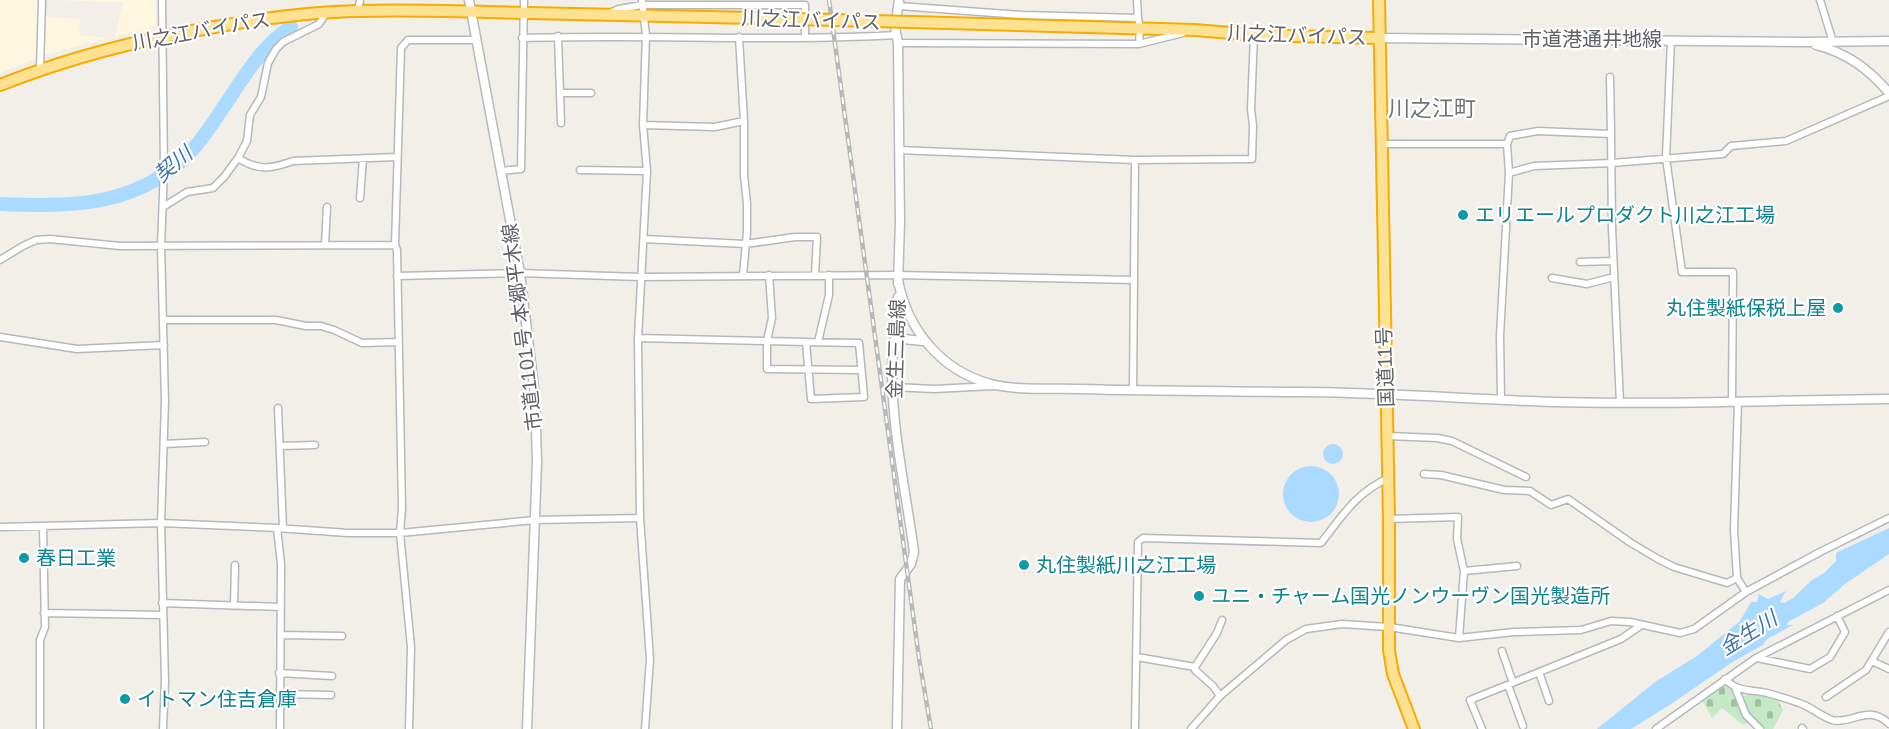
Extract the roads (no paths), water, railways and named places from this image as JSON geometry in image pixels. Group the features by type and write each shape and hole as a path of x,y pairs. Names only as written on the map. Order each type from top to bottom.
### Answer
{"highway":[{"name":"国道11号","path":"1379,0 1389,519 1389,650 1393,674 1414,729"},
{"name":"川之江バイパス","path":"0,85 96,51 262,19 326,13 359,5 472,12 607,15 642,7 797,19 1139,23 1254,35 1379,38"}],"street":[{"path":"40,69 42,0"},
{"path":"162,0 164,184 161,246 164,444 161,523 165,681 163,729"},
{"name":"市道1101号 本郷平木線","path":"469,0 520,273 535,396 537,462 527,729"},
{"path":"501,171 521,169 524,0"},
{"path":"1137,0 1138,44"},
{"path":"1820,0 1833,42"},
{"path":"645,729 650,659 640,518 638,338 647,171 643,125 646,35 642,7 767,3 805,5 805,38"},
{"path":"899,3 1139,23"},
{"name":"金生三島線","path":"897,729 900,579 911,564 914,552 893,387 898,278 897,39 899,3"},
{"path":"163,207 187,192 213,188 238,158 247,141 250,115 261,97 268,63 276,49 283,42 319,24 326,13"},
{"path":"522,38 646,35 1138,44 1195,30"},
{"path":"899,150 1135,160 1252,159 1251,109 1254,35"},
{"path":"558,36 561,123"},
{"path":"739,37 747,204 743,275"},
{"name":"市道港通井地線","path":"1379,38 1889,41"},
{"path":"409,729 411,647 400,532 402,508 397,250 394,245 401,48 408,40 477,40"},
{"path":"1671,40 1666,158 1682,272 1733,272 1734,530 1737,578 1746,592"},
{"name":"市道港通井地線","path":"1806,42 1834,50 1855,60 1889,94"},
{"path":"1610,77 1613,261 1620,403"},
{"path":"561,93 591,93"},
{"path":"1509,173 1534,166 1612,163 1722,154 1731,146 1786,141 1889,94"},
{"path":"643,125 715,127 744,121"},
{"path":"1501,398 1500,336 1509,173 1507,144 1510,136 1526,132 1611,134"},
{"path":"1382,144 1507,144"},
{"path":"238,158 253,167 280,166 293,161 396,157"},
{"path":"360,198 363,158"},
{"path":"1133,391 1135,160"},
{"path":"580,170 647,171"},
{"path":"325,246 327,207"},
{"path":"644,239 745,244 795,237 817,237 815,275"},
{"path":"0,260 36,240 50,239 120,246 394,245"},
{"path":"1580,262 1613,261"},
{"path":"397,276 520,273 640,277 829,274 898,278 1134,280"},
{"path":"818,342 829,295 829,274"},
{"path":"769,275 772,318 767,340 767,369 861,370"},
{"path":"1552,278 1587,284 1614,277"},
{"path":"898,278 902,301 923,341 959,370 986,382 1006,386"},
{"path":"163,320 268,319 306,326 321,326 362,343 398,342"},
{"path":"896,333 902,327 915,328"},
{"path":"0,337 77,349 164,345"},
{"path":"638,338 859,343 864,397 811,399 806,342"},
{"path":"894,355 903,339 923,341"},
{"path":"893,387 934,389 1006,386 1133,391 1386,394 1620,403 1889,399"},
{"path":"278,408 281,564 280,729"},
{"path":"1387,436 1437,438 1452,441 1526,477"},
{"path":"164,444 205,442"},
{"path":"280,446 315,445"},
{"path":"1424,474 1441,475 1504,490 1530,491 1551,505 1568,499 1631,543 1674,567 1727,583 1737,578"},
{"path":"1135,729 1138,542 1143,538 1321,543 1359,496 1370,487 1388,478"},
{"path":"1389,519 1458,517 1457,539 1464,571 1459,638"},
{"path":"0,527 161,523 348,533 400,532 535,520 640,518"},
{"path":"1191,729 1220,696 1286,640 1300,632 1342,624 1389,627 1459,638 1514,632 1581,630 1611,621 1630,622 1680,633 1688,631 1746,592 1889,518"},
{"path":"40,729 40,640 45,627 43,526"},
{"path":"234,606 235,566"},
{"path":"1464,571 1517,566"},
{"path":"1656,729 1756,658 1888,592"},
{"path":"162,603 281,607"},
{"path":"44,613 163,615"},
{"path":"1756,658 1810,669 1830,657 1845,632 1837,616"},
{"path":"1195,667 1217,633 1222,620"},
{"path":"1482,729 1470,700 1621,639 1640,626"},
{"path":"1826,697 1866,670 1889,632"},
{"path":"281,635 342,636"},
{"path":"1502,651 1523,726"},
{"path":"1137,657 1195,667"},
{"path":"1872,660 1889,669"},
{"path":"1195,667 1195,670 1213,686 1220,696"},
{"path":"1539,672 1549,701"},
{"path":"279,673 332,676"},
{"path":"1725,680 1735,688 1746,714 1760,729"},
{"path":"1735,688 1765,692 1802,704 1831,719 1876,715 1889,724"},
{"path":"280,694 331,695"}],"water":[{"path":"1333,444 1340,447 1343,454 1340,461 1333,464 1326,461 1323,454 1326,447"},
{"path":"1305,466 1317,466 1327,470 1335,478 1339,494 1335,510 1327,518 1317,522 1305,522 1295,518 1287,510 1283,500 1283,488 1287,478 1295,470"},
{"name":"金生川","path":"1889,528 1889,554 1845,584 1823,603 1788,622 1787,625 1793,625 1767,639 1763,645 1734,661 1631,729 1597,729 1655,682 1697,656 1740,621 1751,602 1757,602 1759,594 1768,599 1786,591 1780,602 1784,603 1824,573 1836,561 1836,553"}],"waterway":[{"name":"契川","path":"0,204 80,203 105,199 152,182 194,148 257,59 272,42 291,27"}],"railway":[{"path":"829,0 919,658 931,729"}],"place":[{"name":"エリエールプロダクト川之江工場","path":"1463,215"},
{"name":"丸住製紙保税上屋","path":"1838,308"},
{"name":"春日工業","path":"24,558"},
{"name":"丸住製紙川之江工場","path":"1024,565"},
{"name":"ユニ・チャーム国光ノンウーヴン国光製造所","path":"1199,596"},
{"name":"イトマン住吉倉庫","path":"125,699"}],"district":[{"name":"川之江町","path":"1432,108"}]}
